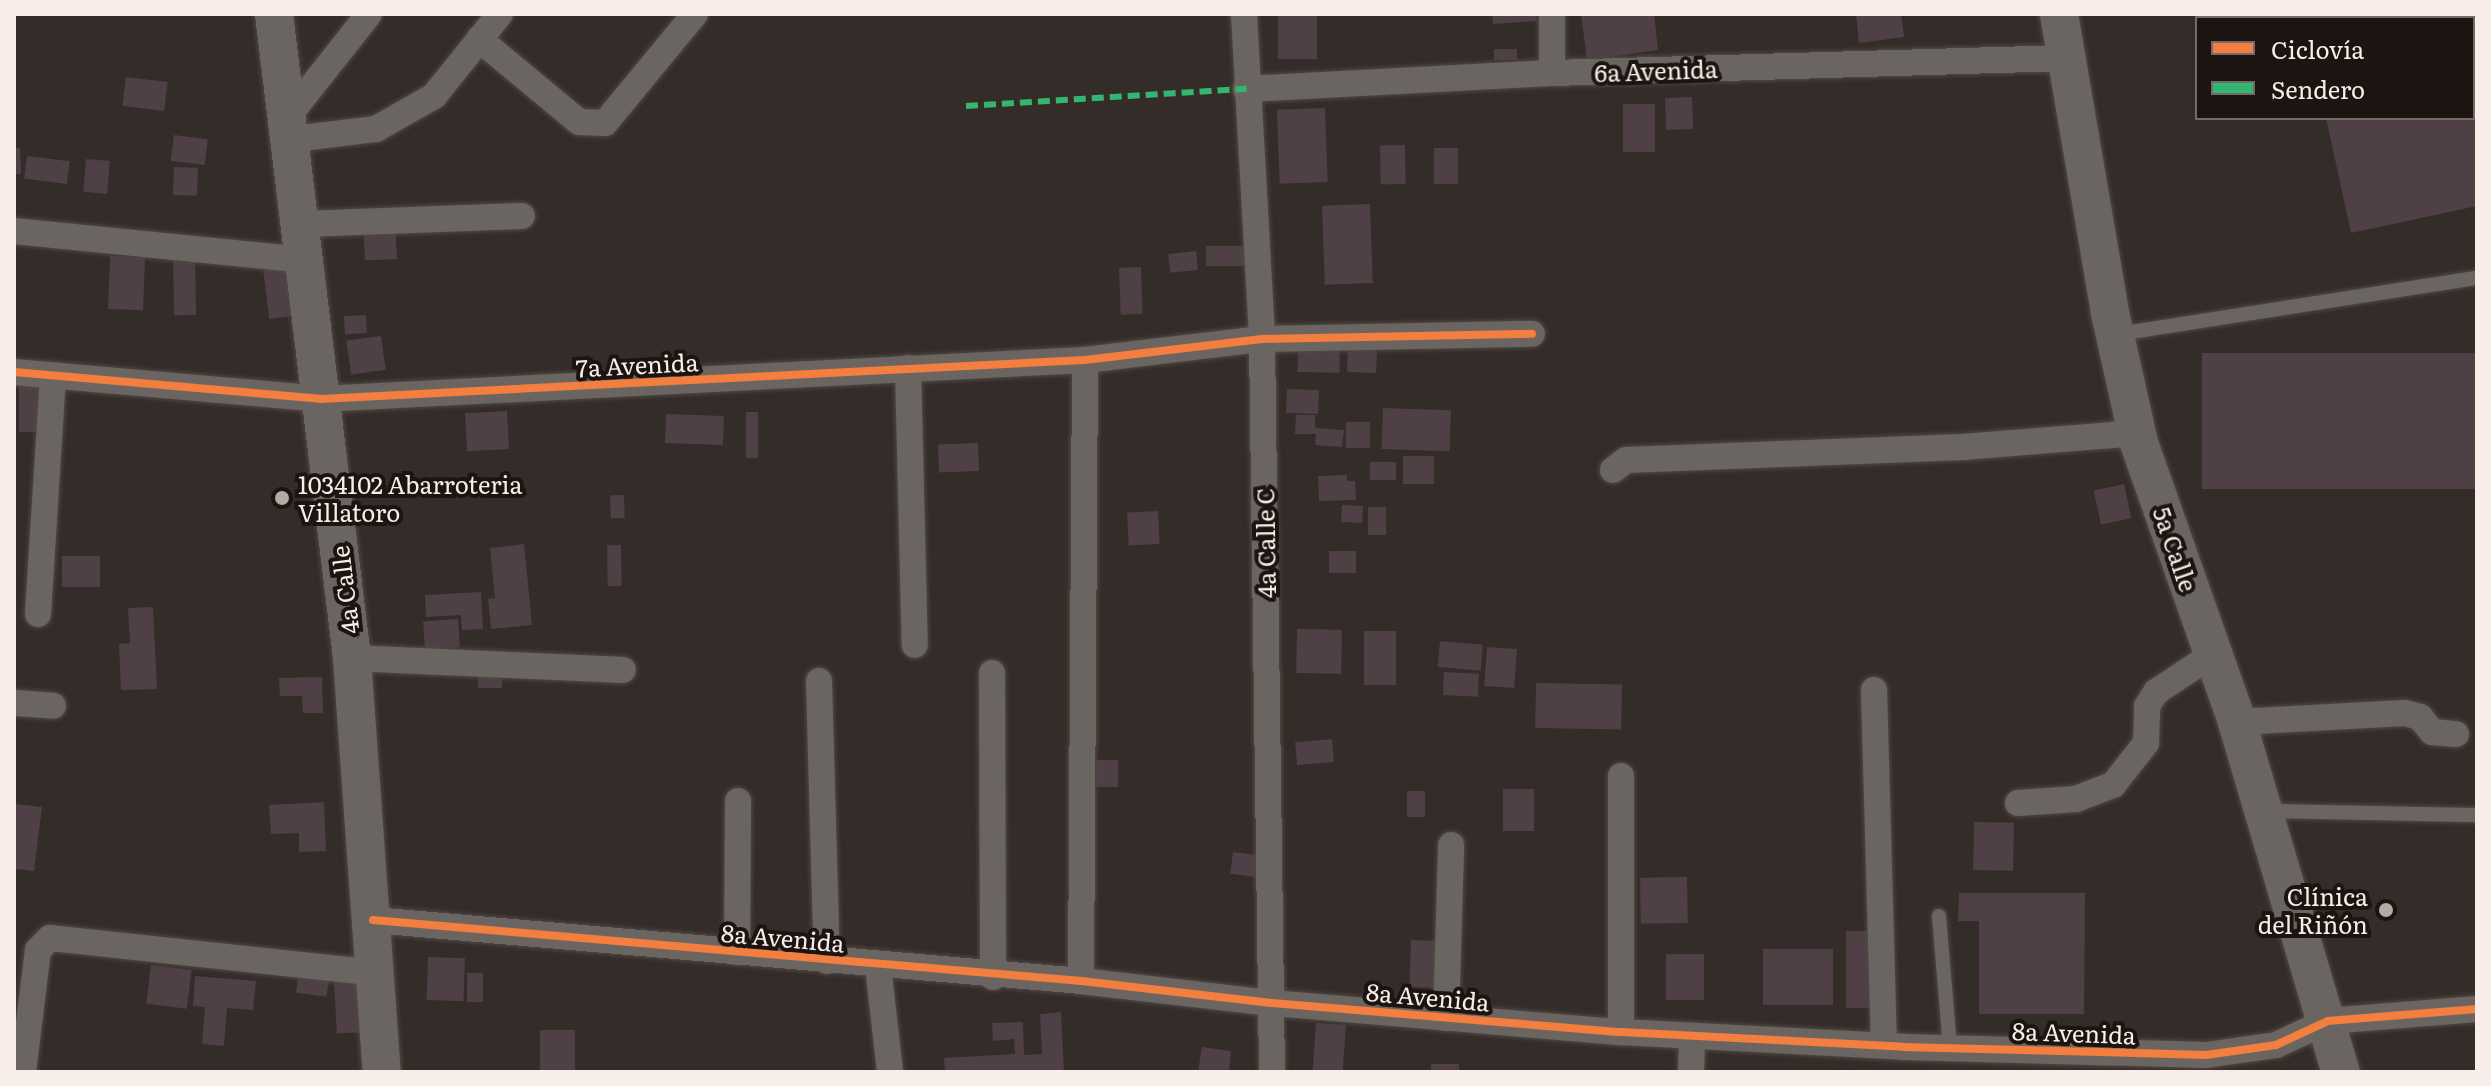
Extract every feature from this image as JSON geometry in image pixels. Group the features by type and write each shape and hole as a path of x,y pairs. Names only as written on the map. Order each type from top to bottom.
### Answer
{"main road":[{"name":"4a Calle","path":"274,14 292,127 320,399 352,658 382,1072"},
{"name":"5a Calle","path":"2059,14 2115,334 2137,433 2237,722 2341,1072"}],"street":[{"path":"292,127 369,14"},
{"path":"292,127 376,129 434,96 500,14"},
{"path":"479,39 579,122 605,123 695,14"},
{"name":"4a Calle C","path":"1244,14 1262,339 1272,1072"},
{"path":"1552,14 1552,73"},
{"name":"6a Avenida","path":"1246,89 1552,73 2066,58"},
{"path":"14,231 304,242 522,216"},
{"name":"7a Avenida","path":"14,372 320,399 1085,360 1262,339 1532,334"},
{"path":"1081,981 1085,360"},
{"path":"908,368 915,645"},
{"path":"38,614 53,375"},
{"path":"1613,470 1626,460 1963,447 2137,433"},
{"path":"2018,803 2076,799 2113,785 2146,743 2147,706 2156,692 2213,654"},
{"path":"352,658 623,670"},
{"path":"992,673 993,977"},
{"path":"819,681 827,961"},
{"path":"1874,690 1899,1055"},
{"path":"14,703 53,706"},
{"path":"2237,722 2405,713 2420,717 2432,732 2456,734"},
{"path":"1621,776 1621,1032"},
{"path":"737,952 738,801"},
{"path":"1446,1018 1451,845"},
{"name":"8a Avenida","path":"373,920 993,977 1081,981 1272,1003 1899,1055 1950,1048 2206,1055 2276,1045 2328,1021 2477,1009"},
{"path":"23,1072 38,950 50,938 377,973"},
{"path":"878,966 890,1072"},
{"path":"1691,1072 1692,1036"}],"lane":[{"path":"2115,334 2477,278"},
{"path":"2265,811 2477,815"},
{"path":"1939,916 1950,1048"}],"building":[{"path":"1278,14 1317,14 1317,59 1278,59"},
{"path":"1492,14 1536,14 1537,21 1493,24"},
{"path":"1581,14 1654,14 1658,50 1587,60"},
{"path":"1901,14 1904,37 1859,43 1856,15"},
{"path":"1494,49 1517,49 1517,60 1494,60"},
{"path":"2477,60 2477,206 2351,233 2326,120 2475,120"},
{"path":"126,77 168,82 164,111 122,106"},
{"path":"1692,97 1693,129 1666,130 1665,98"},
{"path":"1623,104 1655,104 1655,152 1623,152"},
{"path":"1325,108 1328,182 1280,184 1277,110"},
{"path":"174,135 208,139 205,165 171,161"},
{"path":"1380,145 1405,145 1406,184 1381,184"},
{"path":"14,148 20,148 21,174 14,174"},
{"path":"1434,148 1458,148 1458,184 1434,184"},
{"path":"27,156 70,161 67,184 24,179"},
{"path":"86,159 110,161 107,194 83,192"},
{"path":"174,167 198,168 197,196 173,195"},
{"path":"1370,204 1373,283 1325,285 1322,206"},
{"path":"395,222 397,259 365,261 363,224"},
{"path":"1206,246 1246,246 1246,266 1206,266"},
{"path":"1196,251 1198,270 1170,273 1168,254"},
{"path":"173,252 195,252 196,315 174,315"},
{"path":"110,256 145,257 143,310 108,309"},
{"path":"290,267 296,316 269,319 263,270"},
{"path":"1141,267 1143,314 1121,315 1119,268"},
{"path":"366,315 367,333 345,334 344,316"},
{"path":"381,336 386,370 351,375 346,341"},
{"path":"1298,345 1340,346 1340,373 1298,372"},
{"path":"1348,346 1377,347 1376,373 1347,372"},
{"path":"2202,353 2477,353 2477,489 2202,489"},
{"path":"19,385 45,385 45,432 19,432"},
{"path":"1287,389 1319,390 1318,414 1286,413"},
{"path":"1383,408 1451,410 1450,451 1382,449"},
{"path":"507,411 509,449 467,451 465,413"},
{"path":"746,412 758,412 758,458 746,458"},
{"path":"666,414 724,416 723,445 665,443"},
{"path":"1296,415 1315,415 1315,428 1344,430 1342,447 1315,445 1316,434 1295,434"},
{"path":"1346,422 1370,422 1370,448 1346,448"},
{"path":"978,443 979,471 939,472 938,444"},
{"path":"1403,456 1434,456 1434,484 1403,484"},
{"path":"1370,462 1396,462 1396,480 1370,480"},
{"path":"1347,475 1347,481 1355,481 1356,500 1319,501 1318,476"},
{"path":"2124,484 2131,518 2101,525 2094,490"},
{"path":"610,495 624,495 625,518 611,518"},
{"path":"1342,505 1363,506 1362,523 1341,522"},
{"path":"1368,507 1386,507 1386,535 1368,535"},
{"path":"1158,511 1160,544 1129,546 1127,513"},
{"path":"524,544 532,625 491,629 488,599 495,598 490,548"},
{"path":"607,545 621,545 622,586 608,586"},
{"path":"1329,551 1356,551 1356,573 1329,573"},
{"path":"62,556 100,556 100,587 62,587"},
{"path":"481,592 483,629 462,630 461,615 426,617 425,595"},
{"path":"153,607 157,689 121,690 119,644 130,643 128,608"},
{"path":"458,619 460,647 425,649 423,621"},
{"path":"1297,629 1342,630 1341,674 1296,673"},
{"path":"1364,631 1396,631 1396,685 1364,685"},
{"path":"1440,641 1483,645 1481,671 1438,667"},
{"path":"1487,647 1517,649 1514,688 1484,686"},
{"path":"478,672 502,672 502,688 478,688"},
{"path":"1444,672 1479,674 1478,697 1443,695"},
{"path":"322,677 323,713 303,713 302,696 280,696 279,678"},
{"path":"1536,683 1622,685 1621,729 1535,728"},
{"path":"1332,739 1334,762 1297,765 1295,742"},
{"path":"1096,760 1118,760 1118,787 1096,787"},
{"path":"1503,789 1534,789 1534,831 1503,831"},
{"path":"1407,791 1425,791 1425,817 1407,817"},
{"path":"324,802 326,851 299,852 299,833 271,834 269,805"},
{"path":"14,804 42,807 34,871 14,869"},
{"path":"1974,822 2014,823 2013,871 1973,870"},
{"path":"1233,852 1259,855 1256,877 1230,874"},
{"path":"1687,877 1688,923 1641,924 1640,878"},
{"path":"1959,893 2085,893 2084,1014 1979,1014 1979,921 1958,921"},
{"path":"1846,931 1876,931 1876,1008 1846,1008"},
{"path":"1411,940 1443,941 1441,988 1409,987"},
{"path":"1763,949 1833,949 1833,1005 1763,1005"},
{"path":"1666,954 1704,954 1704,1000 1666,1000"},
{"path":"428,957 465,958 463,1001 426,1000"},
{"path":"151,965 192,970 187,1009 146,1004"},
{"path":"467,973 483,973 483,1002 467,1002"},
{"path":"195,976 256,981 253,1010 227,1008 224,1046 202,1044 205,1007 193,1006"},
{"path":"298,976 329,980 327,997 296,993"},
{"path":"366,979 369,1032 337,1034 334,981"},
{"path":"1061,1012 1064,1072 945,1072 944,1058 1015,1054 1014,1039 993,1041 992,1023 1023,1022 1024,1055 1042,1054 1040,1014"},
{"path":"1316,1023 1346,1025 1343,1072 1313,1072"},
{"path":"540,1030 575,1030 575,1072 540,1072"},
{"path":"1202,1047 1231,1051 1229,1072 1198,1072"},
{"path":"1431,1064 1459,1064 1459,1072 1431,1072"}],"marked path":[{"path":"966,106 1246,89"}],"cycle path":[{"path":"14,372 320,399 1085,360 1262,339 1532,334"},
{"path":"373,920 1081,981 1272,1003 1621,1032 1904,1047 2206,1055 2276,1045 2328,1021 2477,1009"}],"place":[{"name":"1034102 Abarroteria Villatoro","path":"282,498"},
{"name":"Clínica del Riñón","path":"2386,910"}]}
